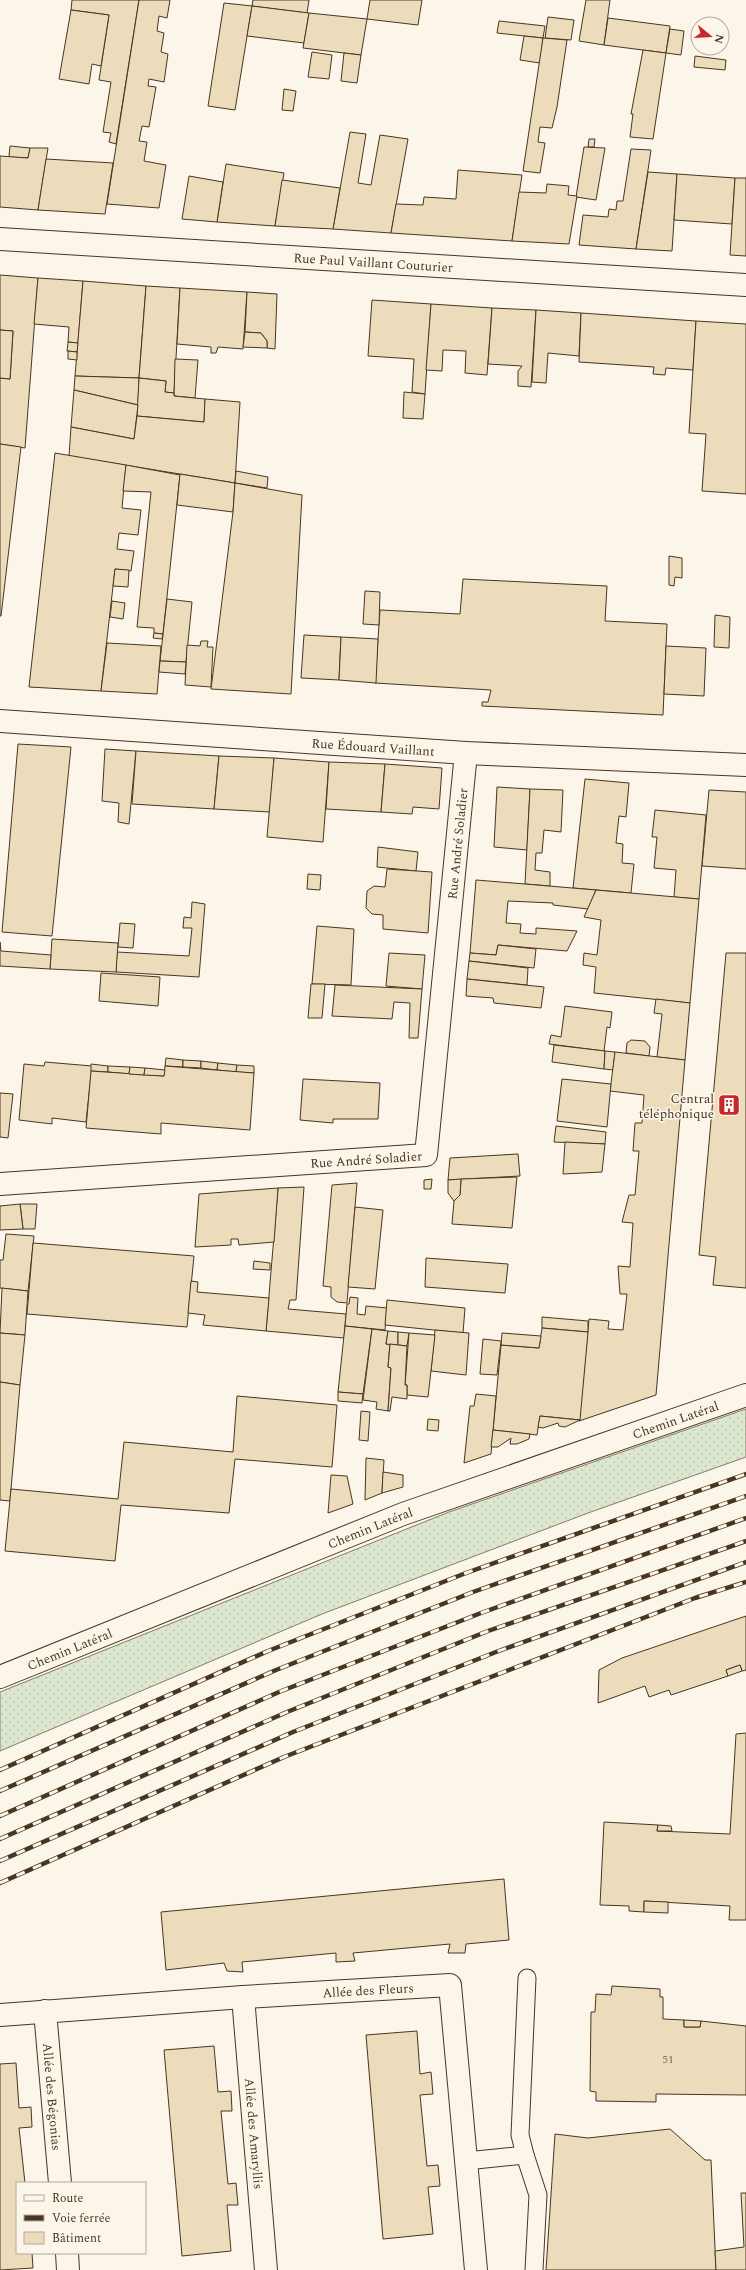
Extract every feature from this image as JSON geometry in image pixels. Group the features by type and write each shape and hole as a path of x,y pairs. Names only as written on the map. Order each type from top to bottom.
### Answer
{"street":[{"name":"Rue Paul Vaillant Couturier","path":"0,239 746,285"},
{"name":"Rue Édouard Vaillant","path":"0,721 466,753 746,764"},
{"name":"Rue André Soladier","path":"0,1184 426,1155 466,753"},
{"name":"Chemin Latéral","path":"0,1678 403,1514 746,1395"},
{"name":"Allée des Fleurs","path":"0,2015 243,1997 450,1985 476,2270"},
{"name":"Allée des Amaryllis","path":"243,1997 266,2270"},
{"name":"Allée des Bégonias","path":"45,2011 60,2182"},
{"path":"67,2254 68,2270"}],"lane":[{"path":"527,1978 520,2135 524,2155 538,2195 534,2270"},
{"path":"466,2161 524,2155"}],"green space":[{"path":"746,1409 746,1457 588,1513 322,1614 0,1751 0,1692 449,1512"}],"building":[{"path":"72,0 139,0 116,144 109,142 111,133 103,132 111,82 99,80 109,15 71,10"},
{"path":"139,0 170,0 167,18 159,16 157,31 164,33 161,52 168,54 164,82 149,79 148,86 156,87 149,127 142,126 139,141 147,142 144,161 166,165 159,208 107,204"},
{"path":"253,0 309,0 307,13 252,6"},
{"path":"370,0 422,0 418,25 367,19"},
{"path":"586,0 610,0 604,45 579,41"},
{"path":"224,3 252,6 235,110 208,106"},
{"path":"252,6 309,13 304,43 247,36"},
{"path":"71,10 109,15 101,66 92,64 89,84 59,79"},
{"path":"309,13 367,19 361,55 303,48"},
{"path":"548,17 574,20 571,40 545,38"},
{"path":"608,18 670,26 666,53 604,45"},
{"path":"499,21 545,26 543,38 497,33"},
{"path":"670,29 684,31 681,55 666,53"},
{"path":"524,36 543,38 540,63 520,60"},
{"path":"543,38 567,40 557,107 552,128 540,127 538,142 545,143 540,173 523,171"},
{"path":"643,50 666,53 653,139 630,137 633,114 631,114"},
{"path":"312,52 332,55 329,79 308,77"},
{"path":"344,53 361,55 357,83 341,81"},
{"path":"695,56 726,60 725,70 694,67"},
{"path":"284,89 296,91 293,111 282,110"},
{"path":"350,132 366,134 358,183 371,185 380,135 408,139 391,233 333,229"},
{"path":"589,139 595,139 594,147 588,147"},
{"path":"10,146 30,148 28,158 9,157"},
{"path":"584,147 605,148 596,200 576,197"},
{"path":"30,148 48,148 38,210 0,207 0,156 28,158"},
{"path":"631,149 651,150 636,249 579,245 583,215 608,217 609,209 616,210 617,201 623,201"},
{"path":"46,159 113,163 105,214 38,210"},
{"path":"226,164 284,173 275,226 217,222"},
{"path":"458,170 522,175 512,241 391,233 396,204 423,205 424,197 456,199"},
{"path":"648,172 677,174 672,251 636,249"},
{"path":"677,174 735,178 732,224 674,220"},
{"path":"189,176 223,182 217,222 182,219"},
{"path":"735,178 746,178 746,256 730,255"},
{"path":"282,180 340,188 333,229 275,226"},
{"path":"547,184 569,186 568,195 577,196 569,244 512,241 519,192 546,193"},
{"path":"0,275 38,278 25,448 0,444 0,378 10,379 13,331 0,330"},
{"path":"38,278 83,281 78,343 68,342 69,327 34,324"},
{"path":"83,281 146,286 139,378 75,376"},
{"path":"146,286 180,288 174,393 165,392 166,381 139,378"},
{"path":"180,288 247,292 243,349 218,347 216,353 211,353 211,347 177,344"},
{"path":"247,292 277,294 275,349 267,348 267,341 261,333 245,332"},
{"path":"372,300 431,304 425,394 412,392 414,359 368,356"},
{"path":"431,304 492,308 487,375 465,373 466,351 443,350 442,371 426,370"},
{"path":"492,308 536,310 531,387 518,386 518,371 522,366 488,364"},
{"path":"536,310 581,313 579,356 548,353 546,383 532,382"},
{"path":"581,313 696,321 693,370 666,368 665,375 653,374 654,367 579,362"},
{"path":"696,321 746,324 746,494 702,491 706,434 689,433"},
{"path":"0,330 13,331 10,379 0,378"},
{"path":"245,332 261,333 267,341 267,348 243,347"},
{"path":"68,342 78,343 77,352 67,351"},
{"path":"68,351 77,352 77,360 68,359"},
{"path":"175,359 198,360 195,398 174,396"},
{"path":"75,376 139,378 138,405 74,390"},
{"path":"139,378 166,381 165,392 174,393 174,396 205,399 204,422 137,416"},
{"path":"74,390 138,405 134,439 71,427"},
{"path":"404,392 425,394 423,419 403,418"},
{"path":"205,399 240,402 235,483 69,456 71,427 134,439 137,416 204,422"},
{"path":"0,444 21,447 1,616 0,616"},
{"path":"55,453 126,465 122,508 141,510 138,535 119,533 117,549 134,551 131,571 115,569 101,691 29,687"},
{"path":"126,465 180,475 163,634 154,633 154,628 137,627 151,492 123,491"},
{"path":"236,471 268,477 267,488 235,483"},
{"path":"180,474 235,483 233,512 177,505"},
{"path":"235,483 302,495 291,694 211,689 233,512"},
{"path":"669,556 682,558 682,578 675,577 674,586 669,585"},
{"path":"115,569 129,570 128,587 113,586"},
{"path":"463,579 607,586 605,621 667,624 663,715 482,706 482,702 488,702 491,690 375,683 380,610 460,614"},
{"path":"365,591 380,592 379,625 363,624"},
{"path":"167,599 192,602 186,662 160,661"},
{"path":"112,601 125,603 123,619 110,617"},
{"path":"715,615 730,617 729,648 714,647"},
{"path":"154,633 163,634 162,639 153,638"},
{"path":"304,635 341,637 339,680 301,678"},
{"path":"341,637 378,639 376,683 339,680"},
{"path":"201,641 208,641 207,647 213,647 211,687 185,685 187,645 200,646"},
{"path":"107,643 161,646 157,694 101,691"},
{"path":"666,646 706,648 704,696 664,694"},
{"path":"160,661 186,662 185,674 159,672"},
{"path":"18,744 71,747 52,936 2,932"},
{"path":"105,749 136,751 129,824 118,822 119,803 102,801"},
{"path":"136,751 219,756 214,809 132,804"},
{"path":"219,756 274,758 270,812 214,809"},
{"path":"274,758 329,762 323,842 267,837"},
{"path":"329,762 385,764 381,812 326,809"},
{"path":"385,764 442,768 439,809 413,807 412,814 381,812"},
{"path":"585,779 629,783 626,817 619,816 616,843 623,844 622,863 634,864 631,893 573,888"},
{"path":"497,787 530,789 527,850 494,847"},
{"path":"530,789 563,790 561,832 544,830 542,853 536,853 535,870 550,872 550,886 525,884"},
{"path":"709,790 746,792 746,869 702,866"},
{"path":"655,810 706,815 699,899 674,897 676,870 654,868 657,837 652,837"},
{"path":"378,847 418,852 416,871 377,867"},
{"path":"387,869 432,872 428,933 383,929 383,915 372,914 366,908 367,891 374,886 385,887"},
{"path":"308,874 321,875 320,890 307,889"},
{"path":"476,880 596,890 588,909 553,905 553,903 508,901 506,923 521,924 520,933 536,934 536,928 577,931 567,951 498,945 496,955 470,953"},
{"path":"596,890 699,899 690,1003 594,993 596,967 583,965 584,953 597,955 601,920 584,917"},
{"path":"192,902 205,904 199,977 116,972 117,952 189,956 192,928 183,928 184,917 191,918"},
{"path":"120,923 135,924 133,948 118,947"},
{"path":"317,926 354,929 351,985 312,984"},
{"path":"52,939 118,943 116,972 50,969"},
{"path":"0,942 1,951 51,955 50,969 0,966"},
{"path":"498,945 536,949 534,968 469,961 470,953 496,955"},
{"path":"389,953 425,955 422,989 386,986"},
{"name":"Central téléphonique","path":"726,953 746,953 746,1288 713,1285 716,1257 699,1255"},
{"path":"469,961 528,968 527,985 467,979"},
{"path":"101,973 160,977 158,1006 99,1001"},
{"path":"467,979 544,987 541,1008 494,1003 493,998 466,996"},
{"path":"311,984 325,984 322,1018 308,1018"},
{"path":"335,985 422,989 418,1038 409,1038 410,1003 394,1002 392,1019 332,1016"},
{"path":"656,999 690,1003 685,1060 657,1057 662,1014 654,1013"},
{"path":"565,1006 612,1012 610,1028 607,1027 604,1051 549,1044 551,1035 561,1037"},
{"path":"631,1040 645,1041 650,1047 649,1056 626,1053 627,1043"},
{"path":"554,1045 605,1051 604,1069 552,1062"},
{"path":"605,1051 615,1052 613,1070 604,1069"},
{"path":"615,1052 685,1060 656,1395 579,1421 589,1319 609,1321 608,1329 623,1330 627,1294 620,1294 618,1266 630,1267 633,1223 622,1222 629,1195 635,1195 639,1151 633,1151 635,1123 642,1123 644,1095 610,1091"},
{"path":"166,1058 183,1060 183,1067 165,1066"},
{"path":"183,1060 201,1061 201,1068 183,1067"},
{"path":"201,1061 218,1063 217,1070 201,1068"},
{"path":"45,1062 92,1066 86,1122 52,1118 52,1124 19,1120 24,1064 44,1066"},
{"path":"218,1063 237,1065 236,1072 217,1070"},
{"path":"91,1064 108,1066 108,1072 91,1071"},
{"path":"237,1065 254,1066 254,1073 236,1072"},
{"path":"108,1066 130,1067 129,1074 108,1072"},
{"path":"165,1066 254,1073 250,1130 161,1123 161,1134 86,1128 91,1071 164,1076"},
{"path":"130,1067 145,1068 144,1075 129,1074"},
{"path":"145,1068 165,1070 164,1076 144,1075"},
{"path":"303,1079 380,1083 378,1119 333,1119 333,1123 300,1120"},
{"path":"562,1079 611,1084 607,1127 557,1121"},
{"path":"0,1093 13,1094 8,1138 0,1137"},
{"path":"556,1126 606,1132 605,1144 554,1142"},
{"path":"565,1142 605,1144 602,1172 563,1174"},
{"path":"518,1154 520,1176 448,1180 450,1158"},
{"path":"517,1177 512,1228 452,1224 454,1201 460,1195 461,1179"},
{"path":"432,1179 431,1189 424,1189 424,1180"},
{"path":"461,1179 460,1195 454,1201 448,1193 448,1180"},
{"path":"357,1183 347,1303 337,1302 331,1297 331,1287 323,1286 332,1185"},
{"path":"304,1187 296,1300 290,1300 288,1309 346,1314 344,1338 266,1331 278,1188"},
{"path":"278,1188 274,1242 239,1245 238,1239 231,1239 231,1245 195,1247 199,1194"},
{"path":"20,1204 37,1204 35,1229 23,1229"},
{"path":"20,1204 23,1229 0,1230 0,1206"},
{"path":"355,1207 383,1210 375,1289 348,1287"},
{"path":"6,1234 34,1236 28,1291 0,1288 0,1260 3,1260"},
{"path":"33,1243 194,1256 187,1327 27,1314"},
{"path":"426,1258 508,1264 505,1293 425,1287"},
{"path":"254,1261 270,1263 270,1270 253,1269"},
{"path":"191,1281 198,1282 197,1292 269,1298 266,1331 203,1325 205,1315 188,1313"},
{"path":"2,1288 28,1291 25,1335 0,1333"},
{"path":"350,1297 358,1298 357,1314 365,1315 366,1306 387,1308 385,1330 345,1326 347,1304 349,1304"},
{"path":"387,1300 465,1308 463,1333 385,1325"},
{"path":"542,1317 588,1321 588,1332 542,1328"},
{"path":"345,1326 372,1329 363,1394 338,1392"},
{"path":"542,1328 588,1332 580,1420 540,1416 537,1435 493,1430 501,1345 539,1348"},
{"path":"372,1329 388,1331 386,1344 390,1344 388,1367 391,1368 388,1411 376,1409 377,1402 363,1400"},
{"path":"435,1330 469,1333 466,1375 431,1371"},
{"path":"388,1331 398,1332 398,1345 386,1344"},
{"path":"398,1332 409,1333 407,1346 398,1345"},
{"path":"0,1333 25,1335 20,1385 0,1382"},
{"path":"409,1333 435,1335 428,1397 407,1395 407,1385 405,1385"},
{"path":"502,1333 541,1336 539,1348 501,1345"},
{"path":"483,1339 501,1341 497,1375 480,1374"},
{"path":"390,1344 407,1346 405,1385 407,1385 407,1399 392,1397 390,1411 388,1411 391,1368 388,1367"},
{"path":"0,1382 20,1385 10,1501 0,1500"},
{"path":"338,1392 363,1394 362,1403 338,1401"},
{"path":"476,1394 496,1396 491,1454 464,1463 470,1406 474,1406"},
{"path":"237,1396 337,1405 332,1467 235,1459 229,1513 121,1505 115,1561 5,1551 11,1489 118,1499 124,1442 233,1452"},
{"path":"361,1411 370,1412 368,1441 359,1440"},
{"path":"540,1416 580,1420 565,1427 559,1426 558,1423 543,1428 538,1427"},
{"path":"428,1419 439,1420 438,1431 427,1430"},
{"path":"493,1430 530,1434 529,1439 517,1444 510,1444 511,1438 498,1447 491,1447"},
{"path":"366,1458 384,1460 382,1493 365,1500"},
{"path":"383,1472 403,1475 403,1487 382,1493"},
{"path":"331,1475 347,1476 353,1504 328,1513"},
{"path":"746,1616 746,1670 742,1671 740,1665 726,1670 728,1676 671,1695 669,1690 649,1697 645,1686 598,1703 599,1670 622,1658"},
{"path":"740,1665 742,1671 728,1676 726,1670"},
{"path":"746,1733 746,1920 729,1920 730,1906 644,1901 644,1912 629,1911 629,1906 600,1905 604,1822 658,1825 657,1831 730,1834 736,1734"},
{"path":"658,1825 671,1826 672,1831 657,1831"},
{"path":"504,1879 509,1940 466,1944 465,1953 448,1953 450,1944 353,1953 355,1961 336,1962 336,1953 242,1962 243,1972 227,1971 224,1963 166,1970 161,1912"},
{"path":"644,1901 668,1902 668,1913 644,1912"},
{"path":"612,1986 660,1989 660,1997 663,1997 663,2019 684,2020 684,2027 700,2027 701,2021 746,2026 746,2095 656,2094 656,2102 596,2101 596,2092 590,2091 591,2012 595,2012 596,1994 611,1995"},
{"path":"684,2020 701,2021 700,2027 684,2027"},
{"path":"417,2031 420,2074 431,2072 433,2094 420,2095 427,2166 438,2165 440,2186 428,2187 433,2234 383,2239 366,2035"},
{"path":"214,2046 218,2092 231,2091 232,2111 221,2111 228,2184 236,2183 238,2205 227,2205 231,2251 182,2256 164,2050"},
{"path":"16,2063 19,2108 31,2107 32,2127 19,2128 25,2182 16,2182 16,2254 32,2254 33,2268 0,2270 0,2064"},
{"path":"670,2129 705,2160 711,2160 716,2270 546,2270 555,2134 588,2138"},
{"path":"741,2193 746,2193 746,2270 716,2270 715,2251 744,2247"}],"railway":[{"path":"0,1770 268,1651 466,1573 746,1474"},
{"path":"0,1791 276,1670 473,1592 746,1496"},
{"path":"0,1816 279,1692 481,1613 746,1518"},
{"path":"0,1839 287,1712 488,1631 746,1541"},
{"path":"0,1861 293,1732 496,1652 746,1562"},
{"path":"0,1883 284,1757 695,1598 746,1582"}],"place":[{"name":"Central téléphonique","path":"729,1105"}]}
